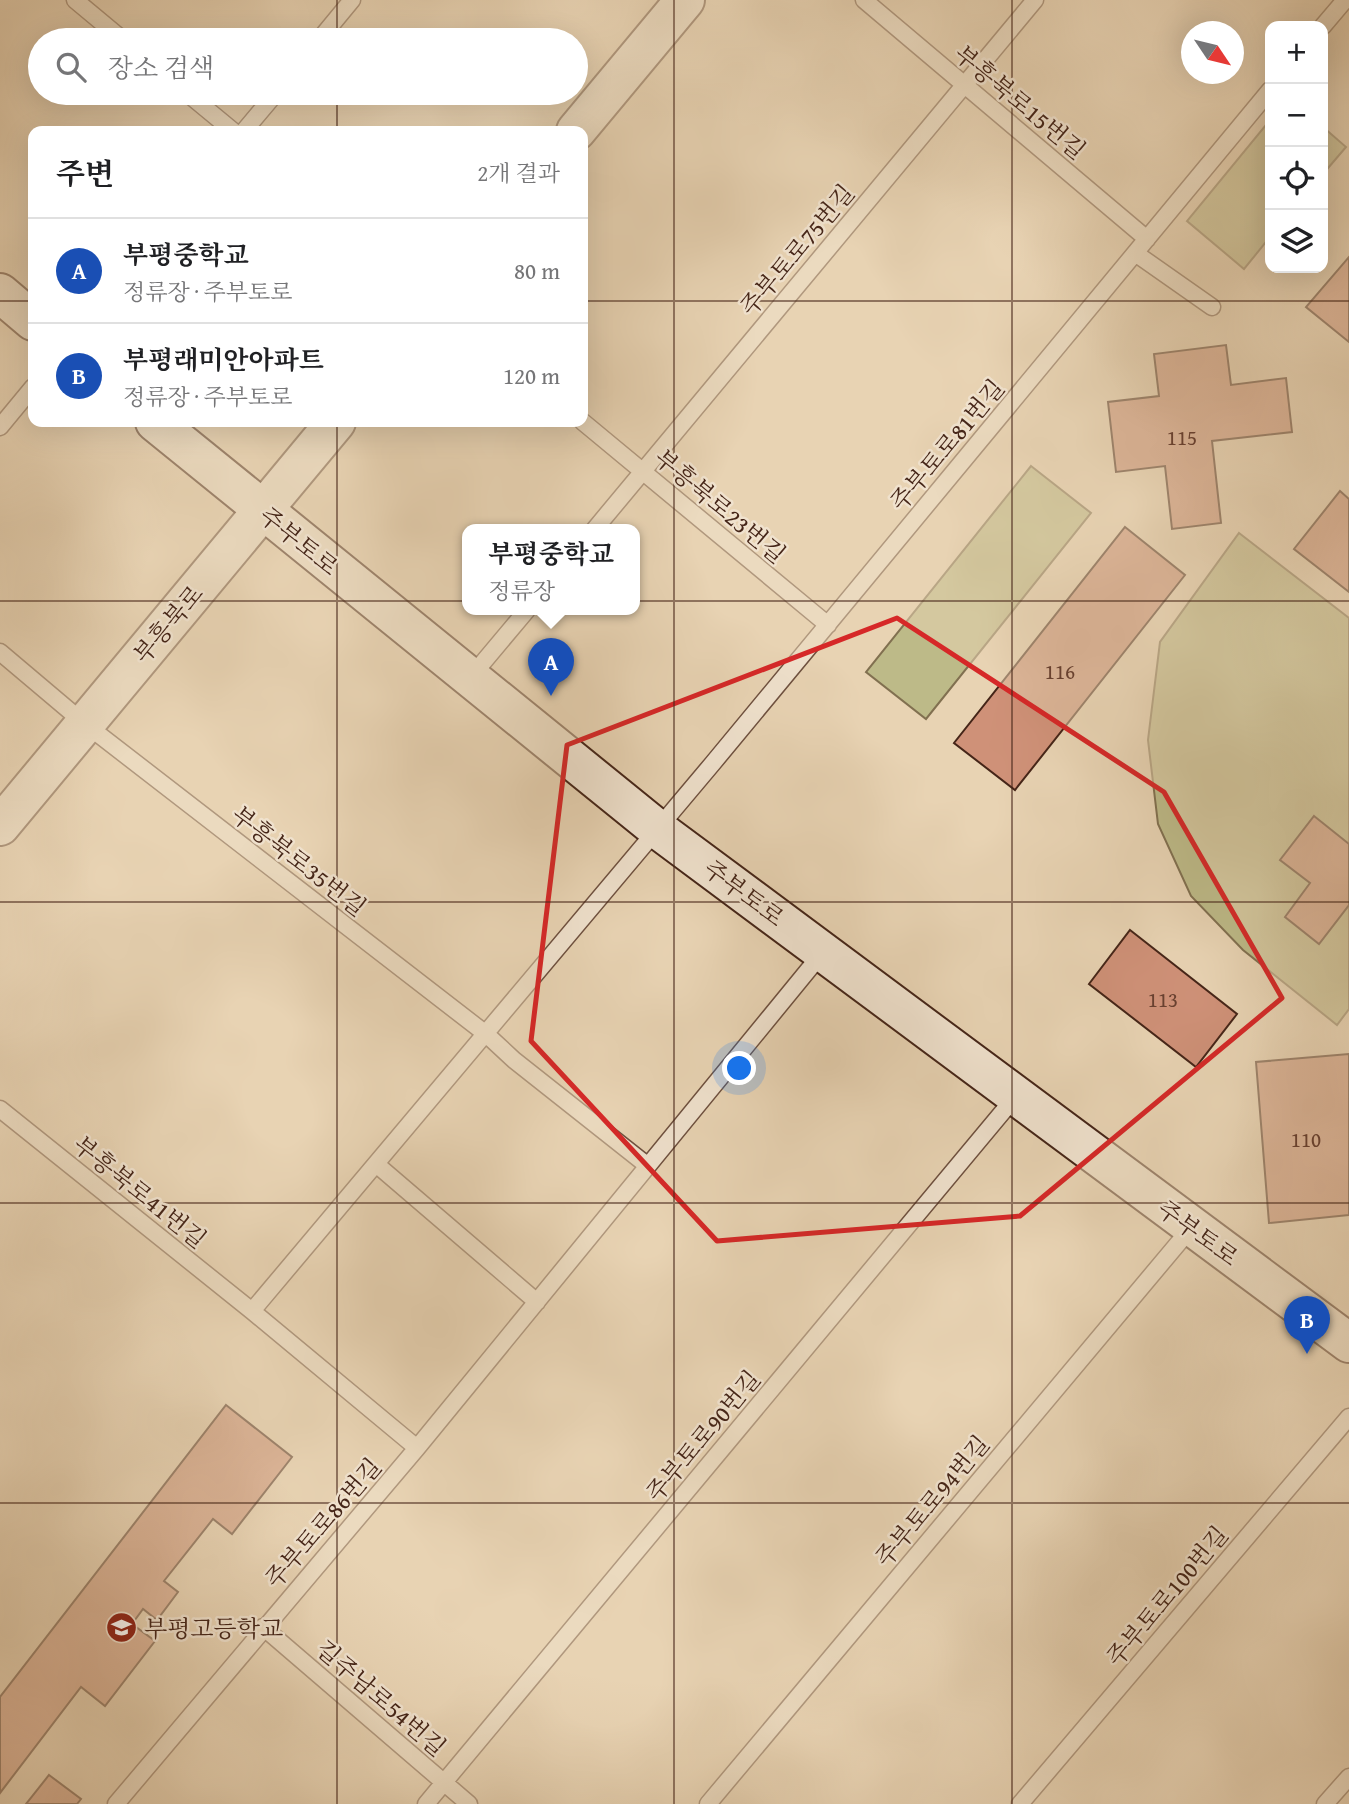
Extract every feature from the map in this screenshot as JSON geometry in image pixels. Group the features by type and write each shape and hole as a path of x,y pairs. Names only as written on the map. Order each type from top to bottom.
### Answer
{"main road":[{"path":"580,126 685,0"},
{"path":"0,293 28,317"},
{"name":"주부토로","path":"161,427 469,680 656,828 1349,1343"},
{"name":"부흥북로","path":"0,826 332,427"}],"lane":[{"path":"75,0 109,28"},
{"path":"329,28 352,0"},
{"name":"부흥북로15번길","path":"864,0 1147,239"},
{"name":"주부토로75번길","path":"599,524 1035,0"},
{"path":"1327,21 1345,0"},
{"name":"주부토로81번길","path":"486,1034 1265,96"},
{"path":"202,105 227,126"},
{"path":"248,126 266,105"},
{"path":"1135,253 1212,307"},
{"path":"0,427 28,393"},
{"name":"부흥북로23번길","path":"588,426 828,625"},
{"path":"469,680 523,615"},
{"name":"부흥북로35번길","path":"0,652 84,723 486,1034 514,1060 648,1166"},
{"name":"주부토로86번길","path":"116,1804 417,1448 823,952"},
{"path":"252,1311 486,1034"},
{"name":"주부토로90번길","path":"426,1804 1015,1097"},
{"name":"부흥북로41번길","path":"0,1109 252,1311 417,1448"},
{"path":"376,1164 537,1302"},
{"name":"주부토로94번길","path":"708,1804 1191,1228"},
{"name":"주부토로100번길","path":"1020,1804 1349,1417"},
{"name":"길주남로54번길","path":"264,1627 469,1804"},
{"path":"1325,1804 1349,1777"}],"highlighted area":[{"path":"897,618 1164,792 1282,998 1020,1216 717,1241 531,1041 567,745"}],"shaded area":[{"path":"1265,126 1265,243 1244,269 1187,221"},
{"path":"1328,131 1346,147 1328,168"},
{"path":"1031,466 1091,513 926,719 866,672"},
{"path":"1239,533 1349,618 1349,1009 1337,1025 1243,950 1191,896 1158,824 1148,740 1160,642"}],"building":[{"path":"1349,257 1349,342 1306,307"},
{"path":"1226,345 1231,385 1286,378 1292,432 1212,441 1221,523 1172,529 1165,466 1116,472 1108,402 1159,396 1154,354"},
{"path":"1340,491 1349,499 1349,592 1294,549"},
{"path":"1125,527 1185,575 1015,790 954,743"},
{"path":"1314,816 1349,844 1349,905 1319,944 1285,917 1310,883 1280,860"},
{"path":"1130,930 1237,1014 1196,1067 1089,984"},
{"path":"1349,1054 1349,1215 1269,1223 1256,1062"},
{"path":"226,1405 292,1457 232,1534 213,1519 164,1581 178,1592 157,1620 143,1609 132,1624 155,1641 105,1706 81,1687 0,1793 0,1697"},
{"path":"49,1775 81,1799 77,1804 26,1804"}],"place":[{"name":"부평중학교","path":"551,696"},
{"name":"부평래미안아파트","path":"1307,1354"},
{"name":"부평고등학교","path":"121,1628"}]}
